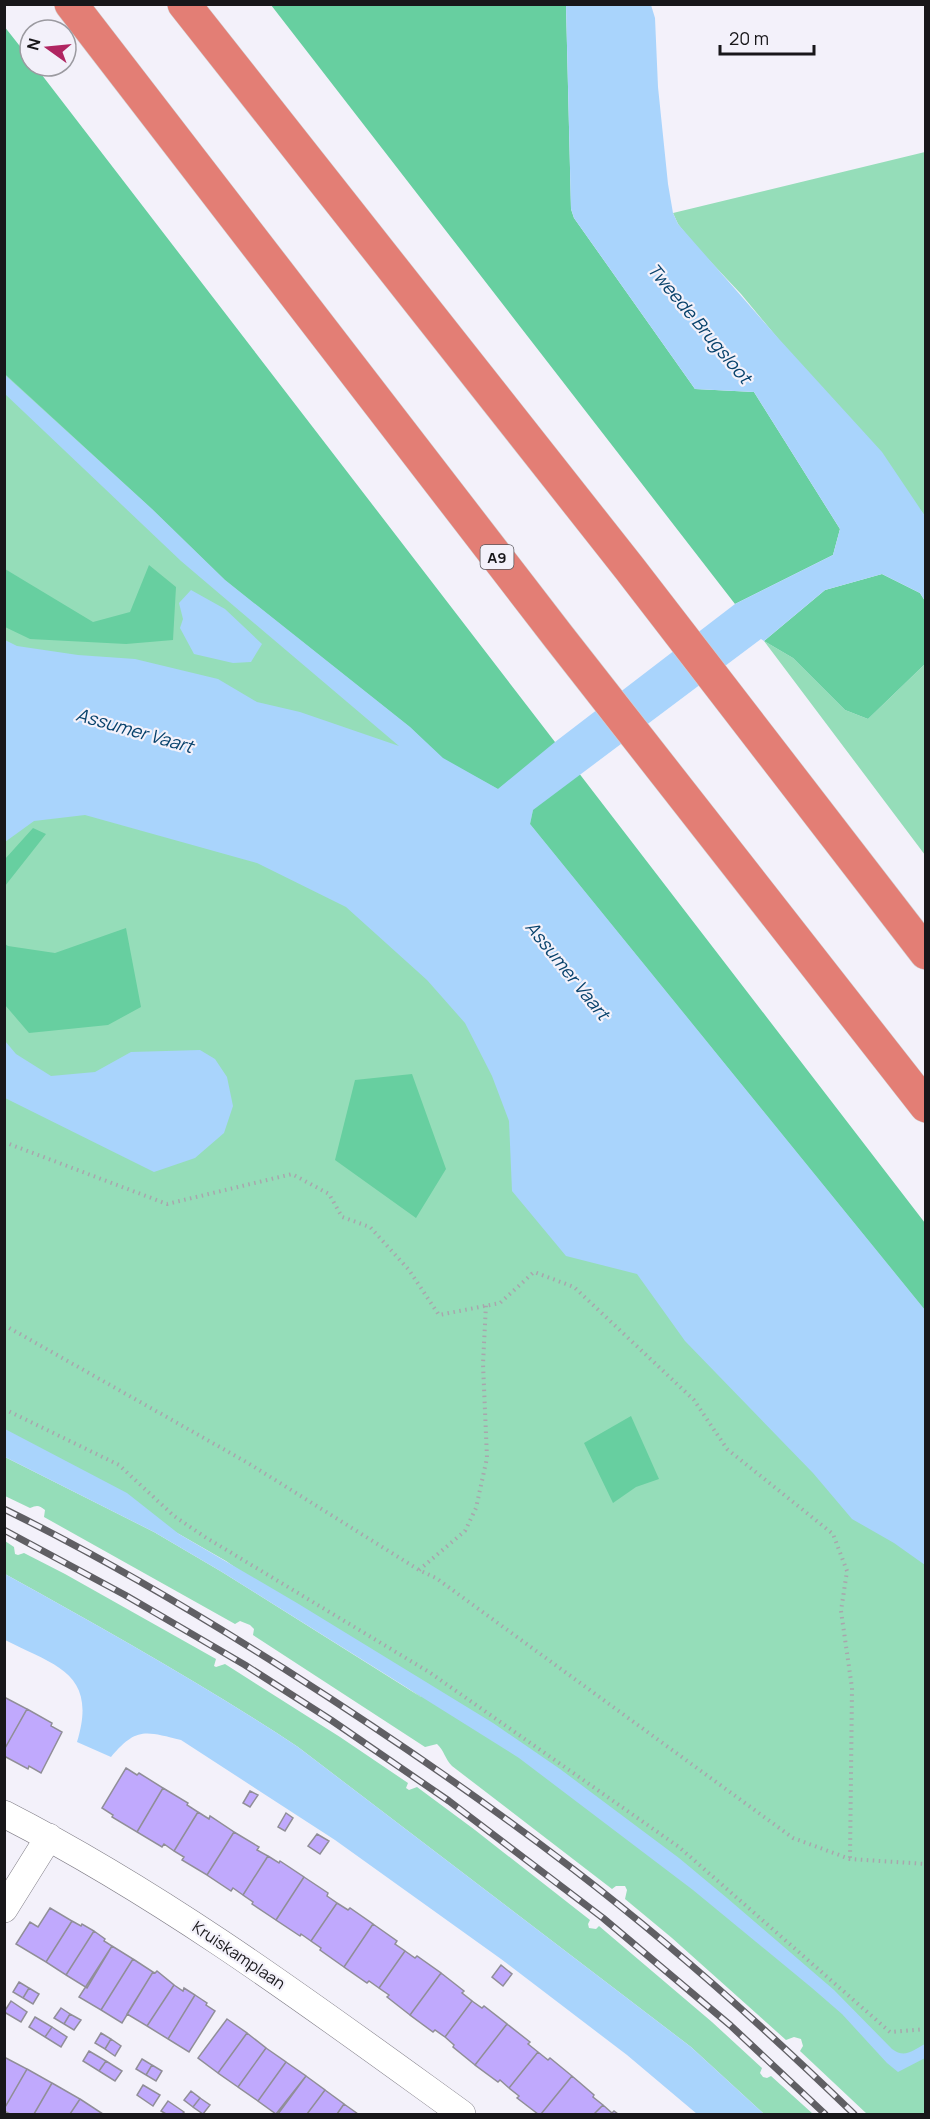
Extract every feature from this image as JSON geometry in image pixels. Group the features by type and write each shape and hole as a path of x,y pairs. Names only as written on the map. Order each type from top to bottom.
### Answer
{"highway":[{"name":"A9","path":"71,4 558,636 926,1106"},
{"path":"184,4 630,569 926,953"}],"street":[{"name":"Kruiskamplaan","path":"4,1814 49,1837 194,1925 288,1988 462,2115"},
{"path":"4,1910 49,1837"}],"path":[{"path":"4,1142 166,1204 291,1174 329,1194 342,1217 370,1227 409,1270 439,1315 500,1303 534,1272 574,1287 694,1400 727,1449 833,1534 847,1571 841,1611 852,1688 850,1859"},
{"path":"419,1570 465,1531 476,1508 488,1458 483,1364 486,1304"},
{"path":"4,1325 248,1463 419,1570 436,1578 793,1838 850,1859 926,1864"},
{"path":"4,1409 119,1465 174,1516 429,1672 679,1847 890,2032 926,2030"}],"green space":[{"path":"271,5 566,5 571,209 574,218 695,389 754,392 840,529 833,555 735,604"},
{"path":"4,26 18,44 18,78 44,78 925,1223 925,1310 530,824 533,810 525,768 498,789 443,759 410,727 225,580 152,509 5,374"},
{"path":"5,64 925,1264 925,2114 867,2114 800,2051 803,2046 801,2039 794,2037 786,2040 625,1899 627,1890 625,1886 616,1886 612,1889 452,1766 437,1744 425,1747 253,1635 254,1629 250,1625 240,1621 235,1624 44,1517 45,1510 41,1507 30,1508 5,1496 5,1457 154,1532 421,1697 226,1561 5,1443"},
{"path":"925,152 925,516 741,294 693,243 678,224 673,213"},
{"path":"149,565 176,587 173,640 126,644 30,639 5,627 5,569 93,622 130,612"},
{"path":"882,574 920,593 925,601 925,664 868,719 845,710 793,658 764,641 825,590"},
{"path":"764,641 793,658 845,710 868,719 925,664 925,855"},
{"path":"33,828 46,834 5,886 5,859"},
{"path":"126,928 141,1007 108,1025 29,1033 5,1005 5,944 55,953"},
{"path":"412,1074 446,1169 416,1218 335,1160 355,1080"},
{"path":"631,1416 659,1479 636,1487 613,1503 584,1443"},
{"path":"5,1541 14,1547 15,1554 24,1553 65,1574 216,1659 214,1666 225,1664 408,1783 406,1788 409,1790 417,1787 590,1920 589,1928 596,1929 599,1926 712,2022 762,2068 760,2073 763,2077 771,2076 813,2114 764,2114 691,2047 298,1747 190,1679 5,1574"}],"water":[{"path":"566,5 651,5 655,18 658,87 668,184 673,213 678,224 882,452 925,516 925,601 920,593 882,574 825,590 764,641 761,639 533,810 530,824 925,1310 925,1565 894,1543 852,1519 813,1473 685,1341 637,1274 566,1256 512,1191 509,1121 492,1076 465,1023 427,980 346,907 257,863 85,815 34,821 5,842 5,640 17,646 78,655 135,659 218,679 257,702 300,712 399,746 181,561 5,394 4,374 152,509 225,580 410,727 443,758 498,789 555,742 735,604 833,555 840,529 754,392 695,389 574,218 571,209"},
{"path":"191,590 225,609 262,644 251,662 233,663 194,654 180,628 183,619 179,603"},
{"path":"5,1041 16,1054 51,1076 95,1072 131,1052 200,1050 215,1059 227,1077 233,1106 224,1133 195,1158 154,1172 5,1098"},
{"path":"5,1429 127,1493 179,1534 493,1723 560,1769 679,1858 834,1990 892,2049 905,2053 925,2044 925,2058 898,2072 842,2014 812,1988 693,1890 519,1758 154,1532 5,1457"},
{"path":"5,1574 190,1679 298,1747 691,2047 764,2114 697,2114 627,2055 501,1959 335,1840 181,1740 142,1734 127,1740 111,1757 77,1742 82,1719 82,1701 77,1686 56,1666 5,1640"}],"building":[{"path":"4,1697 27,1709 4,1750"},
{"path":"27,1709 52,1723 51,1726 62,1732 41,1773 4,1756 4,1750"},
{"path":"126,1768 163,1788 137,1832 102,1808"},
{"path":"163,1788 198,1812 174,1851 164,1844 162,1847 137,1832"},
{"path":"250,1791 258,1795 250,1807 243,1803"},
{"path":"198,1812 209,1819 210,1816 234,1832 207,1875 182,1860 184,1857 174,1851"},
{"path":"286,1813 293,1818 285,1831 278,1827"},
{"path":"234,1832 259,1847 257,1850 268,1856 243,1895 233,1888 231,1891 207,1875"},
{"path":"317,1834 329,1841 320,1854 308,1846"},
{"path":"268,1856 304,1877 276,1920 243,1895"},
{"path":"304,1877 328,1893 327,1896 337,1903 311,1941 276,1920"},
{"path":"337,1903 348,1910 350,1908 373,1924 344,1967 311,1941"},
{"path":"50,1908 72,1921 46,1962 16,1944 30,1922 38,1927"},
{"path":"72,1921 94,1931 66,1975 46,1962"},
{"path":"373,1924 397,1941 395,1944 405,1951 379,1988 369,1981 367,1983 344,1967"},
{"path":"94,1931 112,1946 87,1988 66,1975"},
{"path":"112,1946 133,1959 101,2010 79,1997"},
{"path":"405,1951 415,1958 417,1956 441,1973 410,2015 379,1988"},
{"path":"133,1959 153,1972 122,2023 101,2010"},
{"path":"501,1965 512,1974 503,1986 492,1977"},
{"path":"157,1971 174,1985 147,2026 127,2014 153,1972"},
{"path":"441,1973 464,1991 462,1993 472,2001 445,2037 435,2030 433,2032 410,2015"},
{"path":"19,1982 29,1988 23,1998 13,1992"},
{"path":"174,1985 195,1995 168,2039 147,2026"},
{"path":"29,1988 39,1994 33,2004 23,1998"},
{"path":"195,1995 215,2011 189,2052 168,2039"},
{"path":"11,2001 27,2012 21,2022 4,2012"},
{"path":"472,2001 482,2008 484,2006 507,2024 475,2065 453,2047 454,2045 445,2037"},
{"path":"61,2008 70,2014 64,2024 54,2018"},
{"path":"70,2014 81,2020 74,2030 64,2024"},
{"path":"35,2017 52,2027 45,2037 29,2027"},
{"path":"227,2019 247,2033 218,2073 198,2058"},
{"path":"507,2024 530,2042 528,2044 538,2052 509,2088 475,2065"},
{"path":"52,2027 67,2037 61,2047 45,2037"},
{"path":"101,2033 111,2039 105,2049 95,2043"},
{"path":"247,2033 266,2048 238,2087 218,2073"},
{"path":"111,2039 121,2046 115,2056 105,2049"},
{"path":"266,2048 286,2062 258,2101 238,2087"},
{"path":"89,2051 106,2061 99,2071 83,2061"},
{"path":"538,2052 548,2060 550,2058 572,2076 541,2114 517,2098 519,2096 509,2088"},
{"path":"4,2057 27,2069 4,2109"},
{"path":"142,2059 152,2065 146,2075 136,2069"},
{"path":"106,2061 122,2071 115,2081 99,2071"},
{"path":"286,2062 306,2076 276,2114 258,2101"},
{"path":"152,2065 162,2071 156,2081 146,2075"},
{"path":"27,2069 52,2083 34,2114 10,2114 4,2109"},
{"path":"306,2076 325,2090 307,2114 278,2114"},
{"path":"572,2076 603,2105 594,2114 541,2114"},
{"path":"52,2083 80,2099 70,2114 34,2114"},
{"path":"143,2085 160,2095 153,2106 137,2095"},
{"path":"325,2090 344,2104 337,2114 307,2114"},
{"path":"191,2091 200,2098 193,2107 184,2100"},
{"path":"200,2098 210,2105 203,2114 193,2107"},
{"path":"80,2099 103,2114 70,2114"},
{"path":"168,2101 184,2112 166,2114 161,2111"},
{"path":"344,2104 358,2114 337,2114"},
{"path":"603,2105 612,2113 614,2111 618,2114 594,2114"}],"railway":[{"path":"4,1509 111,1565 215,1626 357,1716 466,1790 573,1869 682,1957 752,2018 854,2114"},
{"path":"4,1530 125,1595 245,1665 331,1720 449,1801 603,1918 730,2025 825,2114"}],"water label":[{"name":"Tweede Brugsloot","path":"700,323"},
{"name":"Assumer Vaart","path":"135,730"},
{"name":"Assumer Vaart","path":"568,970"}]}
